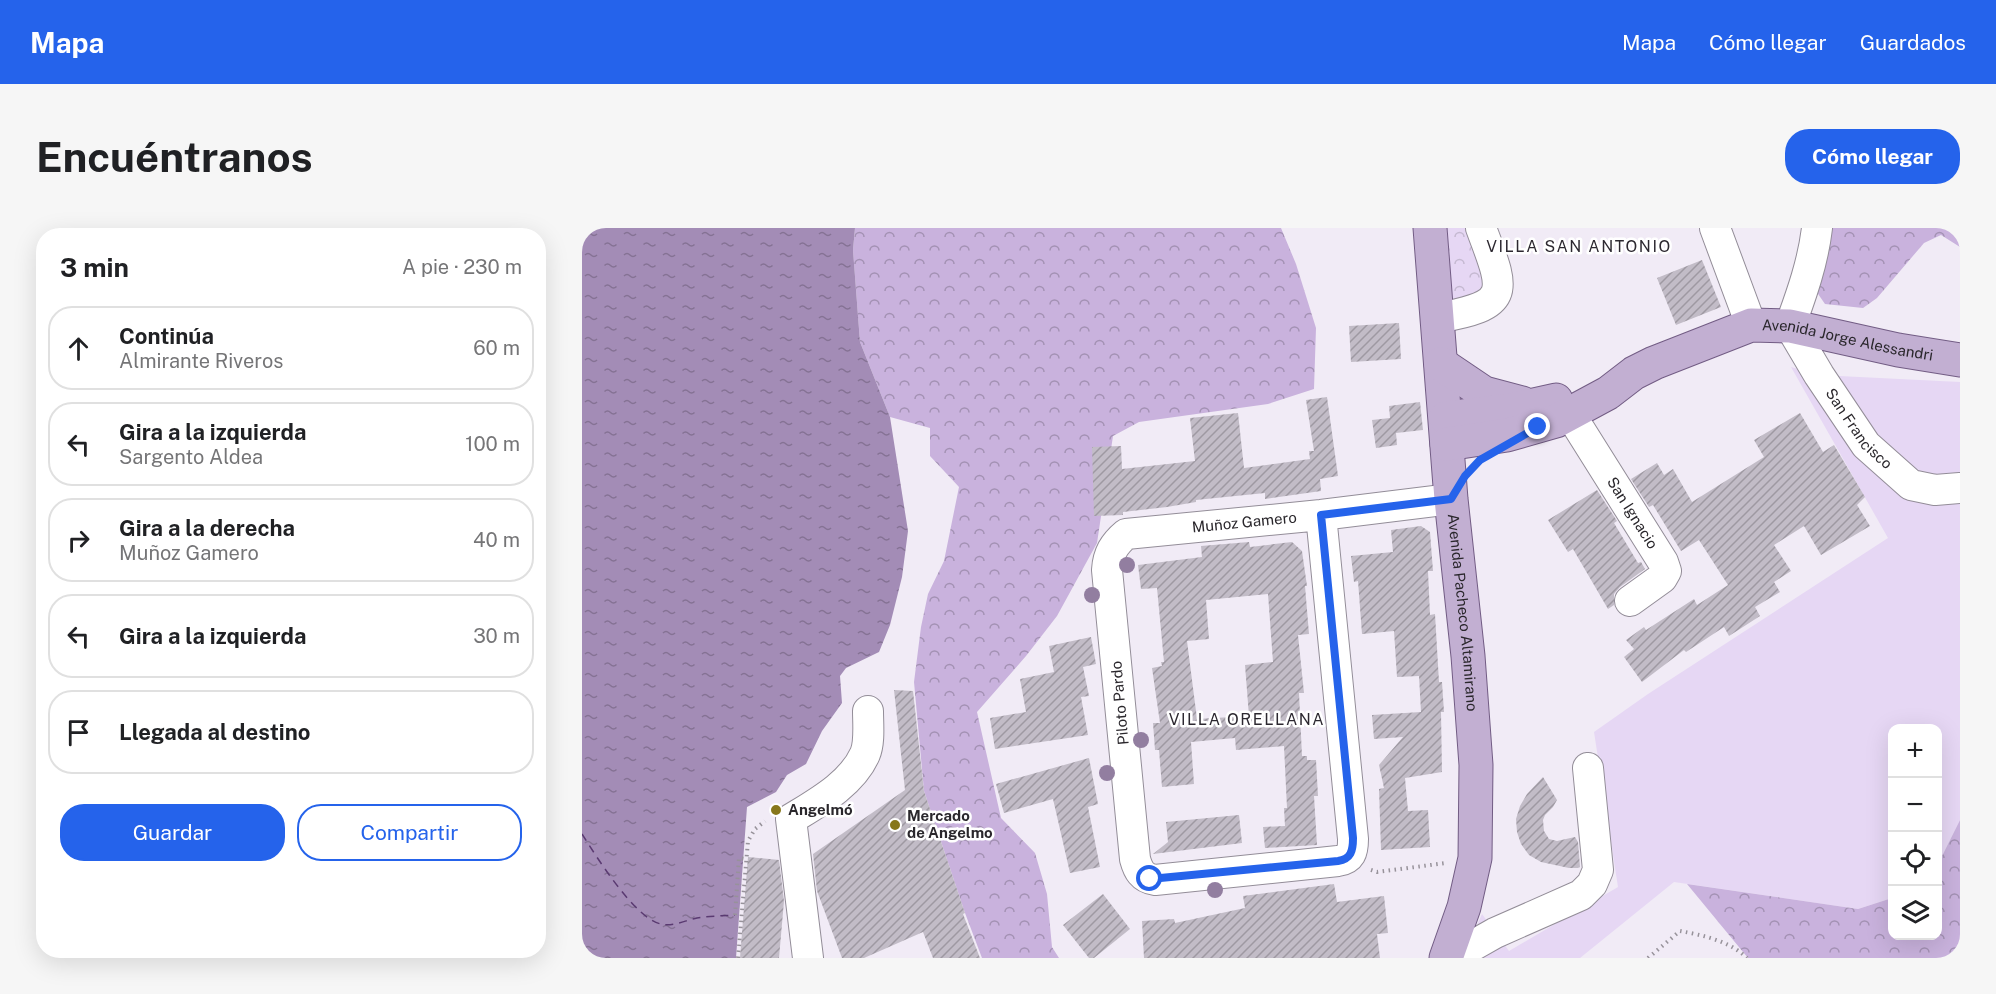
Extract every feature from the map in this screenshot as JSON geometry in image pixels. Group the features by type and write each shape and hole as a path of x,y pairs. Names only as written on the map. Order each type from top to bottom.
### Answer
{"main road":[{"name":"Avenida Pacheco Altamirano","path":"1430,228 1451,499 1467,645 1476,765 1475,858 1467,895 1446,958"},
{"name":"Avenida Jorge Alessandri","path":"1538,416 1570,414 1608,393 1634,373 1654,363 1751,325 1790,326 1898,350 1960,360"},
{"path":"1441,364 1484,393 1516,403 1538,416 1480,460 1465,476 1451,499"},
{"name":"Avenida Jorge Alessandri","path":"1447,431 1507,435 1575,393 1602,381 1634,373"}],"street":[{"path":"1437,318 1484,306 1494,298 1499,285 1498,274 1481,228"},
{"path":"1715,228 1751,325"},
{"path":"1790,326 1806,283 1817,228"},
{"name":"San Francisco","path":"1790,326 1819,375 1866,445 1911,485 1935,490 1960,488"},
{"name":"San Ignacio","path":"1570,414 1663,562 1666,571 1662,578 1630,601"},
{"name":"Muñoz Gamero","path":"1113,547 1126,534 1321,515 1451,499"},
{"name":"Piloto Pardo","path":"1113,547 1108,559 1107,570 1135,859 1143,876 1155,880 1346,860 1353,849 1353,838 1321,515"},
{"path":"808,958 791,819 841,785 856,768 865,753 868,711"},
{"path":"1451,958 1495,933 1581,895 1592,884 1598,870 1588,768"}],"path":[{"path":"738,958 748,841 755,829 768,819 779,815 791,819"},
{"path":"735,915 739,858 745,859"},
{"path":"1377,872 1475,858"},
{"path":"1648,958 1680,932 1701,935 1739,950 1747,958"}],"green space":[{"path":"855,228 1281,228 1296,264 1316,328 1314,389 1268,404 1139,422 1113,436 1097,543 1057,616 977,712 1001,818 1035,853 1047,894 1052,947 1059,958 982,958 924,791 914,682 928,594 944,561 959,487 930,456 930,428 890,417 860,342 853,250"},
{"path":"1442,228 1469,228 1494,288 1454,305 1450,295"},
{"path":"1827,228 1960,228 1960,247 1941,235 1924,243 1877,298 1863,308 1825,304 1816,291"},
{"path":"1791,367 1819,375 1960,382 1960,820 1942,856 1942,724 1888,724 1888,899 1858,909 1674,882 1580,958 1462,958 1482,914 1509,951 1618,887 1594,732 1648,694 1888,538"},
{"path":"1960,820 1960,958 1748,958 1687,884 1858,909 1888,899 1888,940 1942,940 1942,856"}],"water":[{"path":"582,228 855,228 853,250 860,342 890,417 908,531 902,577 890,625 879,652 846,668 840,676 842,703 822,731 806,764 787,775 776,792 747,807 736,958 582,958"}],"building":[{"path":"1702,260 1721,307 1676,325 1657,278"},
{"path":"1399,323 1401,359 1351,362 1349,326"},
{"path":"1327,397 1338,476 1320,479 1321,491 1265,499 1265,493 1196,500 1196,502 1167,507 1123,512 1123,515 1094,516 1092,447 1121,446 1122,469 1195,461 1190,418 1238,413 1244,468 1310,459 1309,451 1314,451 1306,400"},
{"path":"1420,402 1423,430 1396,433 1397,445 1376,448 1372,420 1390,418 1389,406"},
{"path":"1800,413 1823,452 1834,445 1865,497 1857,505 1870,526 1821,555 1804,526 1774,545 1791,571 1774,582 1780,592 1755,607 1760,616 1729,636 1724,627 1686,652 1684,650 1642,682 1624,657 1634,649 1626,640 1644,627 1646,630 1694,599 1697,605 1728,585 1699,540 1681,551 1653,505 1649,507 1631,479 1657,463 1664,475 1673,469 1692,502 1764,457 1754,440"},
{"path":"1597,490 1617,521 1614,523 1638,563 1641,562 1645,569 1620,587 1614,594 1614,605 1608,609 1573,549 1568,552 1548,520"},
{"path":"1421,526 1430,532 1433,571 1428,571 1430,615 1435,614 1439,682 1442,682 1444,712 1441,712 1442,772 1405,778 1408,811 1428,810 1430,847 1381,850 1379,789 1384,788 1379,765 1403,737 1374,739 1372,715 1421,712 1419,676 1397,677 1394,631 1362,634 1358,581 1354,582 1351,556 1393,552 1391,530"},
{"path":"1249,542 1250,547 1292,542 1302,551 1307,586 1305,586 1309,634 1298,635 1304,693 1299,693 1302,756 1307,756 1307,760 1316,760 1318,796 1314,796 1317,845 1265,848 1263,827 1285,826 1284,808 1287,808 1284,746 1236,750 1235,738 1191,742 1194,784 1162,787 1159,750 1155,750 1153,723 1160,723 1152,668 1162,666 1161,662 1164,662 1157,588 1141,589 1138,565 1202,557 1201,546","holes":["1268,594 1273,662 1245,665 1249,716 1197,719 1187,641 1209,639 1206,600"]},
{"path":"1091,637 1096,664 1083,667 1089,696 1081,697 1088,735 995,749 990,718 1026,712 1020,679 1054,672 1049,646"},
{"name":"Mercado de Angelmo","path":"894,690 913,691 924,791 965,913 963,914 980,958 933,958 923,932 864,958 842,958 817,891 813,854 905,790"},
{"path":"1089,758 1098,804 1088,807 1100,867 1070,873 1053,799 1004,813 996,784"},
{"path":"1543,777 1557,800 1545,815 1544,831 1549,839 1557,841 1575,837 1578,842 1580,867 1578,868 1541,862 1529,855 1521,844 1516,819 1520,806 1527,794"},
{"path":"1239,815 1242,843 1153,854 1168,842 1166,822"},
{"path":"748,857 779,860 784,901 779,958 740,958"},
{"path":"1334,884 1337,902 1384,896 1388,933 1377,934 1380,958 1144,958 1142,921 1174,919 1175,923 1245,908 1243,896"},
{"path":"1103,894 1130,929 1094,958 1089,958 1063,925"}],"ferry route":[{"path":"582,834 628,899 651,920 670,925 697,918 735,915"}],"place":[{"name":"Angelmó","path":"776,810"},
{"name":"Mercado de Angelmo","path":"895,825"}],"district":[{"name":"VILLA SAN ANTONIO","path":"1579,246"},
{"name":"VILLA ORELLANA","path":"1247,719"}],"route":[{"path":"1150,879 1338,861 1346,860 1351,855 1353,838 1321,515 1451,499 1465,476 1480,460 1538,427"}]}
